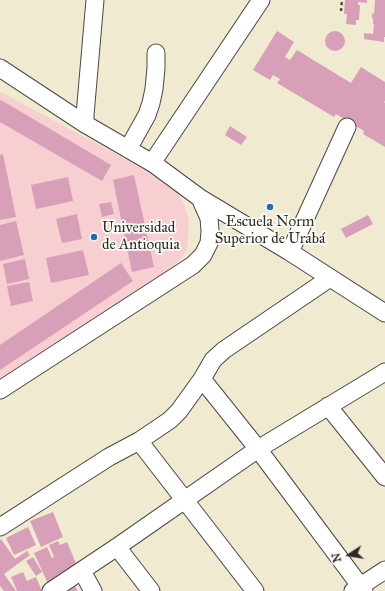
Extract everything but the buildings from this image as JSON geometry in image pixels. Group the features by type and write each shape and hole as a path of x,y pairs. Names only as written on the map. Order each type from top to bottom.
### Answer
{"street":[{"path":"85,124 95,0"},
{"path":"152,163 260,0"},
{"path":"128,149 147,115 151,102 155,82 156,53"},
{"path":"0,68 85,124 152,163 200,198 290,252 385,313"},
{"path":"290,252 347,127"},
{"path":"0,390 193,265 203,255 209,243 209,218 200,198"},
{"path":"0,526 139,441 170,420 202,379 213,360 224,350 330,278"},
{"path":"51,591 117,548 258,449 385,372"},
{"path":"202,379 258,449 359,590 385,570"},
{"path":"328,406 385,477"},
{"path":"139,441 255,591"},
{"path":"117,548 151,591"},
{"path":"82,571 92,591"}],"path":[{"path":"341,10 342,0"}],"shaded area":[{"name":"Universidad de Antioquia","path":"1,92 157,176 172,186 178,193 185,207 189,226 187,250 174,265 161,276 0,380 0,93"}],"place":[{"name":"Escuela Norm Superior de Urabá","path":"270,207"},
{"name":"Universidad de Antioquia","path":"94,237"}]}
